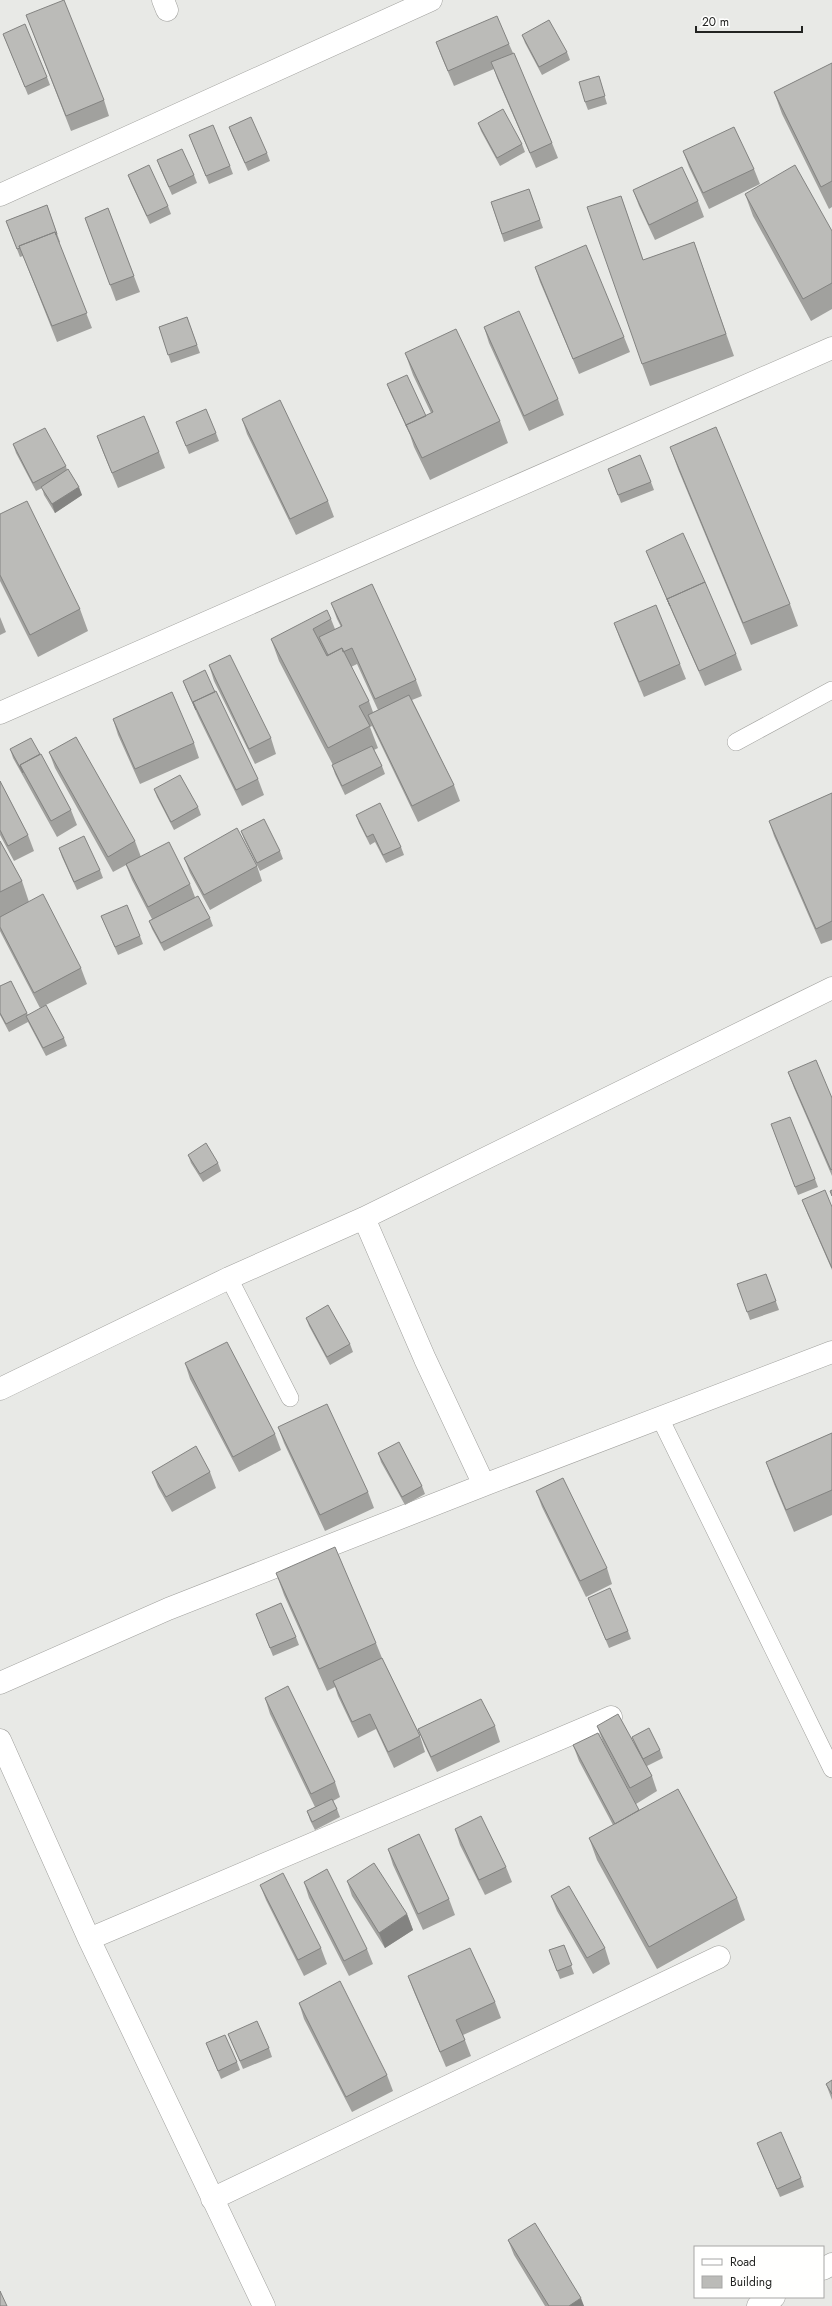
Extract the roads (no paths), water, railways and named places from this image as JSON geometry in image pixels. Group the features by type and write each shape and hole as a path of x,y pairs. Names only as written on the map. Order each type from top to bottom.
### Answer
{"street":[{"path":"0,195 431,0"},
{"path":"0,713 832,348"},
{"path":"0,1389 229,1278 364,1218 832,988"},
{"path":"364,1218 424,1359 484,1485"},
{"path":"0,1683 168,1609 484,1485 832,1352"},
{"path":"89,1939 611,1717"},
{"path":"0,1740 89,1939 264,2306"},
{"path":"212,2199 719,1957"},
{"path":"758,2306 772,2298"}],"lane":[{"path":"736,742 832,690"},
{"path":"229,1278 290,1398"},
{"path":"660,1418 832,1769"}]}
